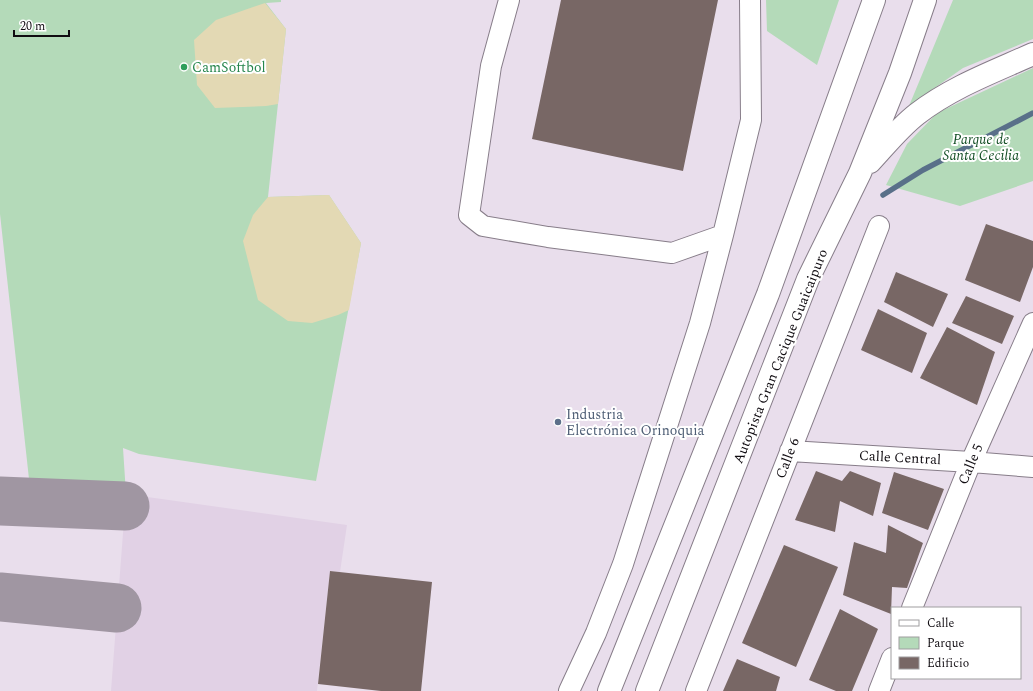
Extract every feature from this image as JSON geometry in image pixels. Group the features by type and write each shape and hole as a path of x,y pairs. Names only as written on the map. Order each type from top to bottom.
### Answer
{"highway":[{"path":"609,691 768,294 874,0"},
{"name":"Autopista Gran Cacique Guaicaipuro","path":"647,691 808,279 860,173 900,73 925,0"},
{"path":"860,173 903,126 916,114 936,100 977,79 1033,54"}],"street":[{"path":"509,0 491,66 470,215 483,226 548,237 672,253 723,235"},
{"path":"569,691 596,633 623,564 700,323 751,120 750,0"},
{"name":"Calle 6","path":"696,691 879,226"},
{"name":"Calle 5","path":"912,607 971,462 1033,323"},
{"name":"Calle Central","path":"790,451 1033,467"},
{"path":"879,691 891,661"}],"shaded area":[{"path":"126,494 347,525 340,572 330,571 317,691 111,691"}],"green space":[{"path":"0,0 281,0 281,2 266,3 286,29 268,197 329,195 361,243 316,481 139,454 123,448 126,494 29,479 0,214"},
{"path":"766,0 839,0 817,65 767,31"},
{"path":"953,0 1033,0 1033,39 963,68 909,106"},
{"name":"Parque de Santa Cecilia","path":"1033,68 1033,181 960,206 886,185 907,144 937,113"}],"sand":[{"path":"265,3 286,29 278,104 266,106 215,108 197,85 194,40 216,20"},
{"path":"329,195 361,243 349,310 312,323 288,321 258,300 243,241 253,215 268,197"}],"building":[{"path":"561,0 718,0 683,171 532,139"},
{"path":"986,224 1033,241 1033,267 1020,302 965,280"},
{"path":"896,272 948,294 933,327 884,302"},
{"path":"966,296 1014,316 1002,344 952,323"},
{"path":"878,309 927,333 912,373 861,350"},
{"path":"947,327 995,352 977,405 920,378"},
{"path":"816,471 842,481 850,471 881,483 873,516 840,501 835,532 795,520"},
{"path":"894,472 944,489 928,530 882,513"},
{"path":"888,525 923,543 907,588 892,587 891,614 843,595 854,542 886,553"},
{"path":"784,545 838,567 796,667 742,643"},
{"path":"330,571 432,582 421,691 381,691 318,684"},
{"path":"840,609 878,629 852,691 836,691 809,680"},
{"path":"737,659 780,677 776,691 723,691"}],"waterway":[{"path":"883,195 923,170 1033,113"}],"taxiway":[{"path":"0,501 125,506"},
{"path":"0,597 117,608"}],"place":[{"name":"CamSoftbol","path":"184,67"},
{"name":"Industria Electrónica Orinoquia","path":"558,422"}]}
